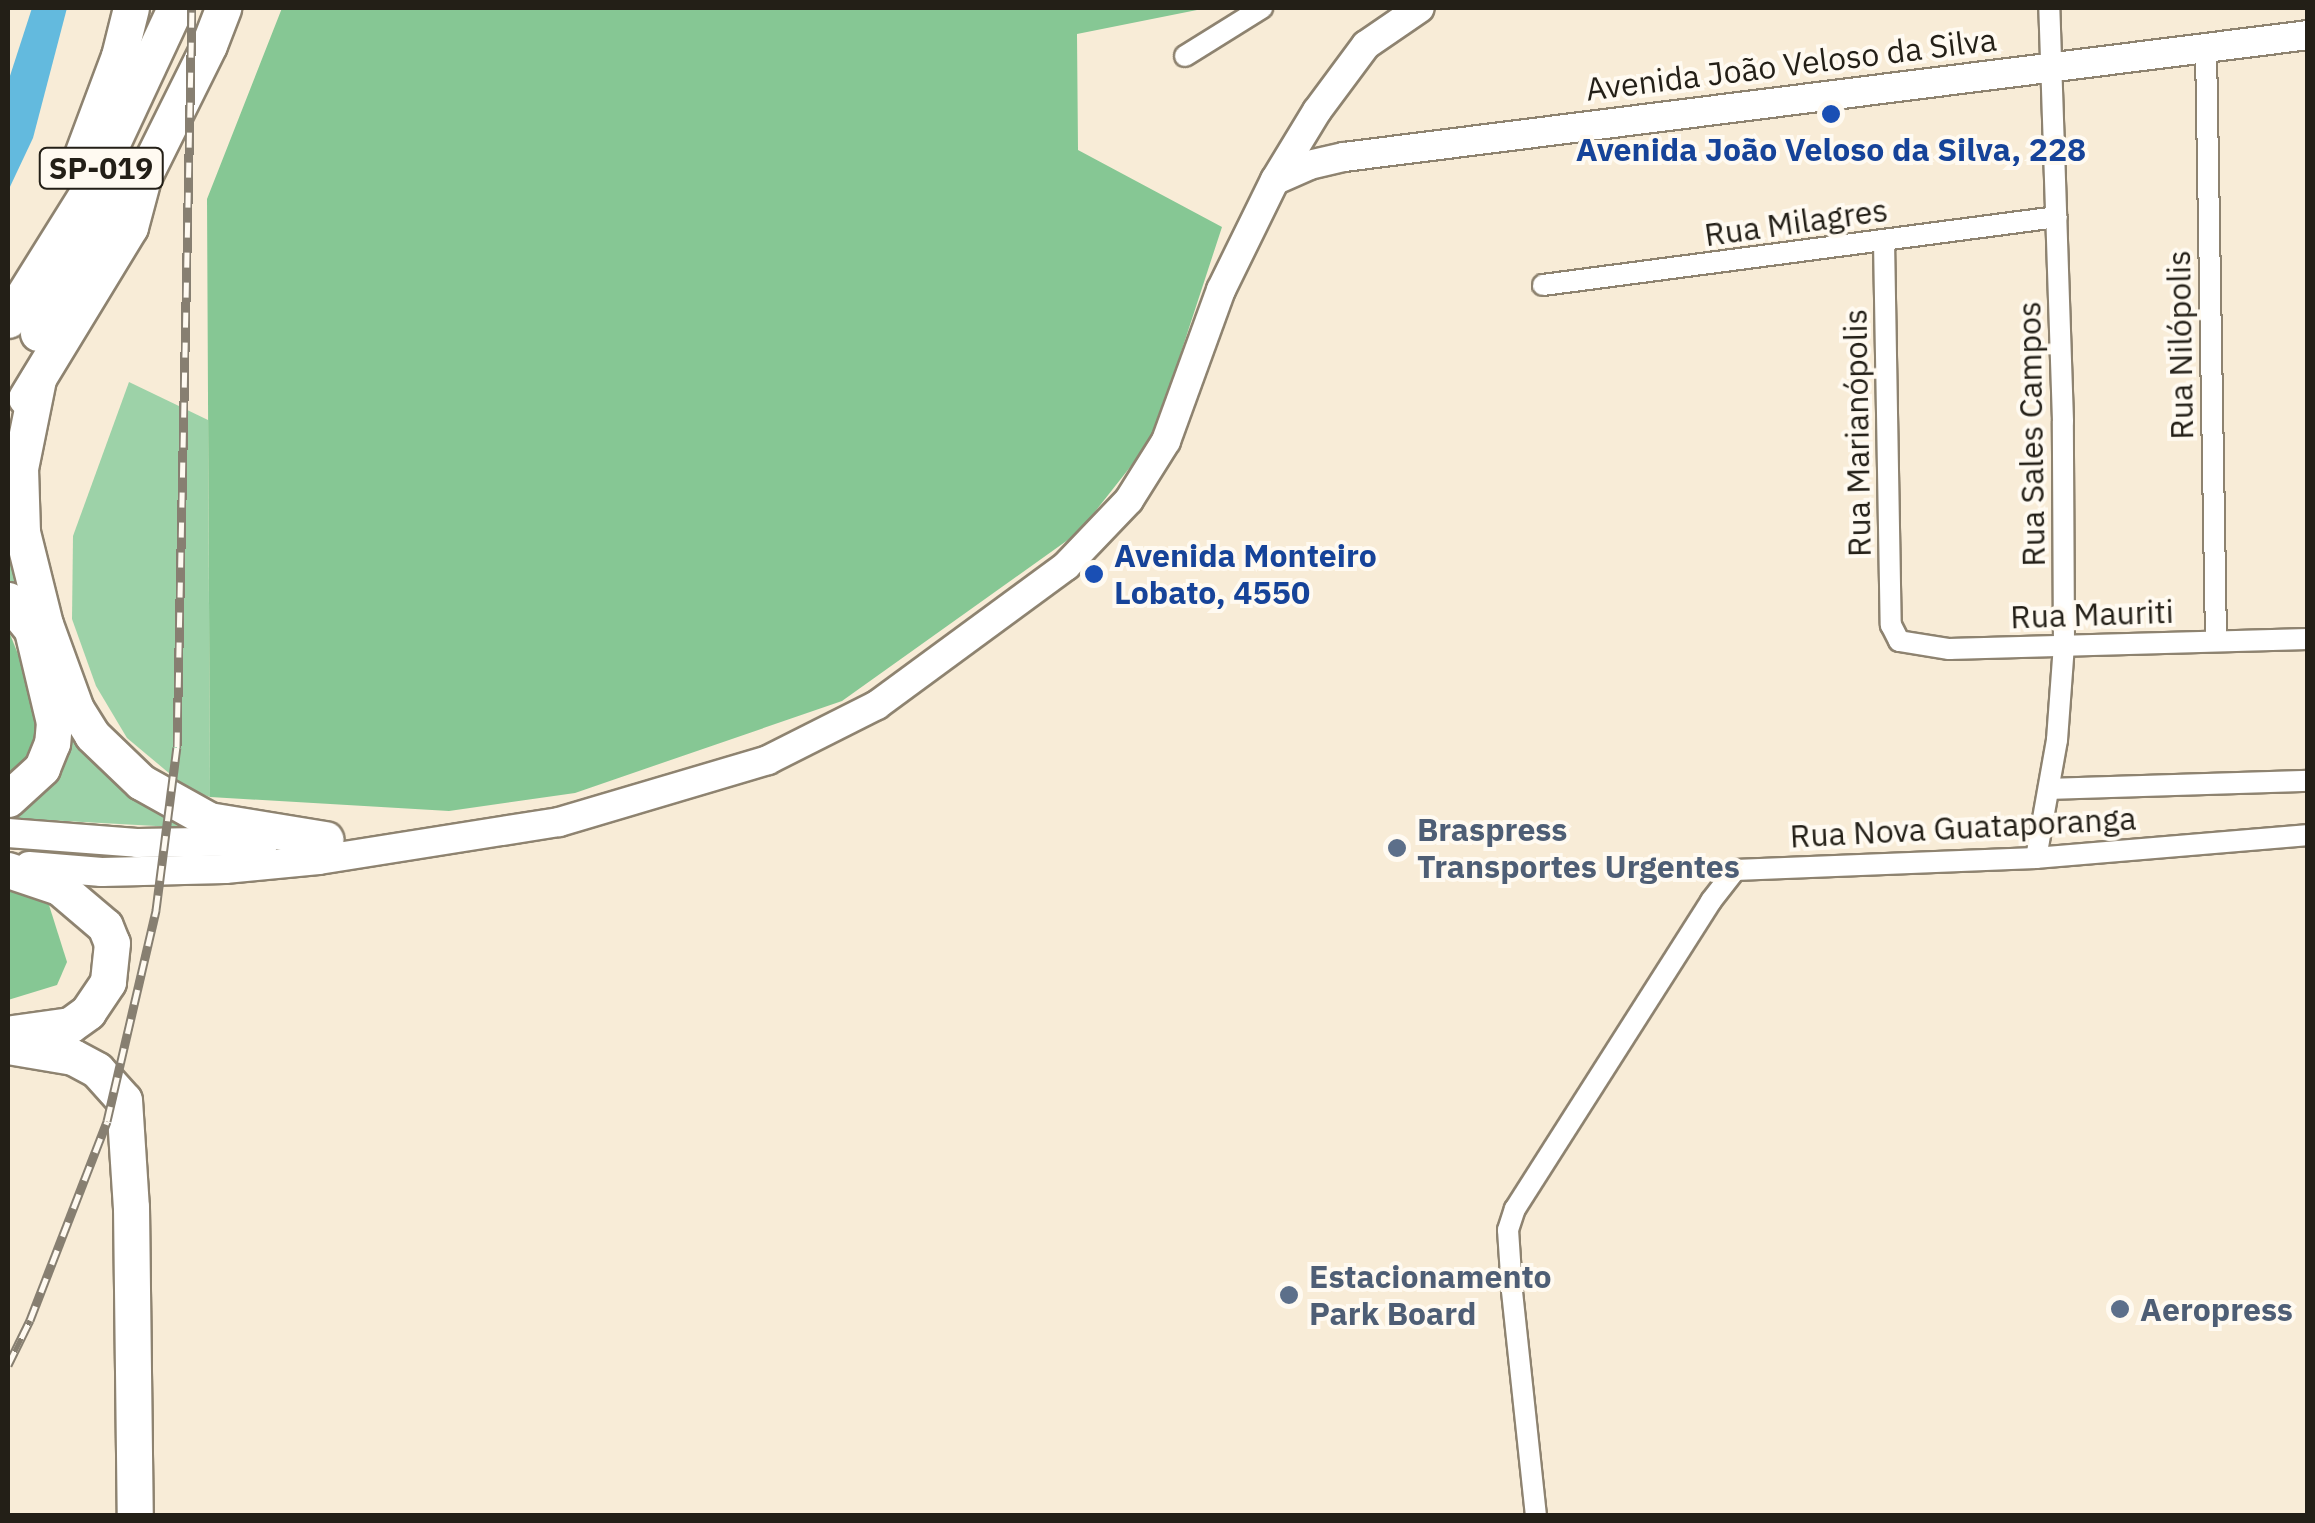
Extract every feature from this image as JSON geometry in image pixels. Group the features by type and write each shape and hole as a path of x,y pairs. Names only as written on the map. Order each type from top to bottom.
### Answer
{"highway":[{"path":"8,319 97,123 131,8"},
{"name":"SP-019","path":"8,319 93,184 174,8"},
{"name":"SP-019","path":"8,428 23,382 108,214 143,178 210,45 222,8"},
{"path":"23,382 22,532 46,624 84,722 140,782 209,820 325,840"},
{"path":"8,600 32,630 54,722 52,743 42,768 8,798"},
{"path":"8,867 59,887 105,926 112,943 108,982 88,1012 70,1025 8,1033"},
{"path":"8,1046 73,1057 112,1082 124,1100 132,1207 135,1516"},
{"path":"8,1067 56,1070 96,1096 109,1127 124,1198 132,1207"}],"main road":[{"path":"8,867 102,872 225,869 319,860 559,822 768,760 842,726 928,670 1066,566 1141,486 1178,413 1221,290 1275,180 1366,46 1420,8"},
{"name":"Avenida João Veloso da Silva","path":"1275,180 1308,165 1344,157 2308,35"},
{"path":"1318,112 1327,137 1344,157"},
{"path":"8,833 137,843 325,840 395,845"}],"street":[{"path":"1184,56 1262,8"},
{"name":"Rua Sales Campos","path":"2036,858 2049,789 2064,645 2058,217 2049,8"},
{"name":"Rua Nilópolis","path":"2206,48 2216,640"},
{"name":"Rua Milagres","path":"1543,285 2058,217"},
{"name":"Rua Marianópolis","path":"1884,240 1891,624"},
{"name":"Rua Mauriti","path":"1891,624 1899,642 1908,646 2308,638"},
{"path":"2049,789 2308,782"},
{"name":"Rua Nova Guataporanga","path":"1536,1516 1508,1230 1524,1190 1711,900 1735,870 2036,858 2308,835"}],"green space":[{"path":"282,8 1207,8 1077,34 1078,150 1222,227 1153,438 1079,532 842,701 575,793 449,811 210,797 207,199"},
{"path":"129,382 208,420 210,797 188,789 127,738 96,686 72,619 73,536"},
{"path":"8,454 82,724 229,830 10,818 27,807 51,777 8,587"},
{"path":"8,629 31,687 39,725 24,765 8,774"},
{"path":"8,884 24,886 49,905 67,962 57,985 8,1000"}],"water":[{"path":"32,8 67,8 33,138 8,191 8,82"}],"railway":[{"path":"8,1365 30,1320 107,1121 156,910 177,747 192,8"}],"place":[{"name":"Avenida João Veloso da Silva, 228","path":"1831,114"},
{"name":"Avenida Monteiro Lobato, 4550","path":"1094,574"},
{"name":"Braspress Transportes Urgentes","path":"1397,848"},
{"name":"Estacionamento Park Board","path":"1289,1295"},
{"name":"Aeropress","path":"2120,1309"}]}
